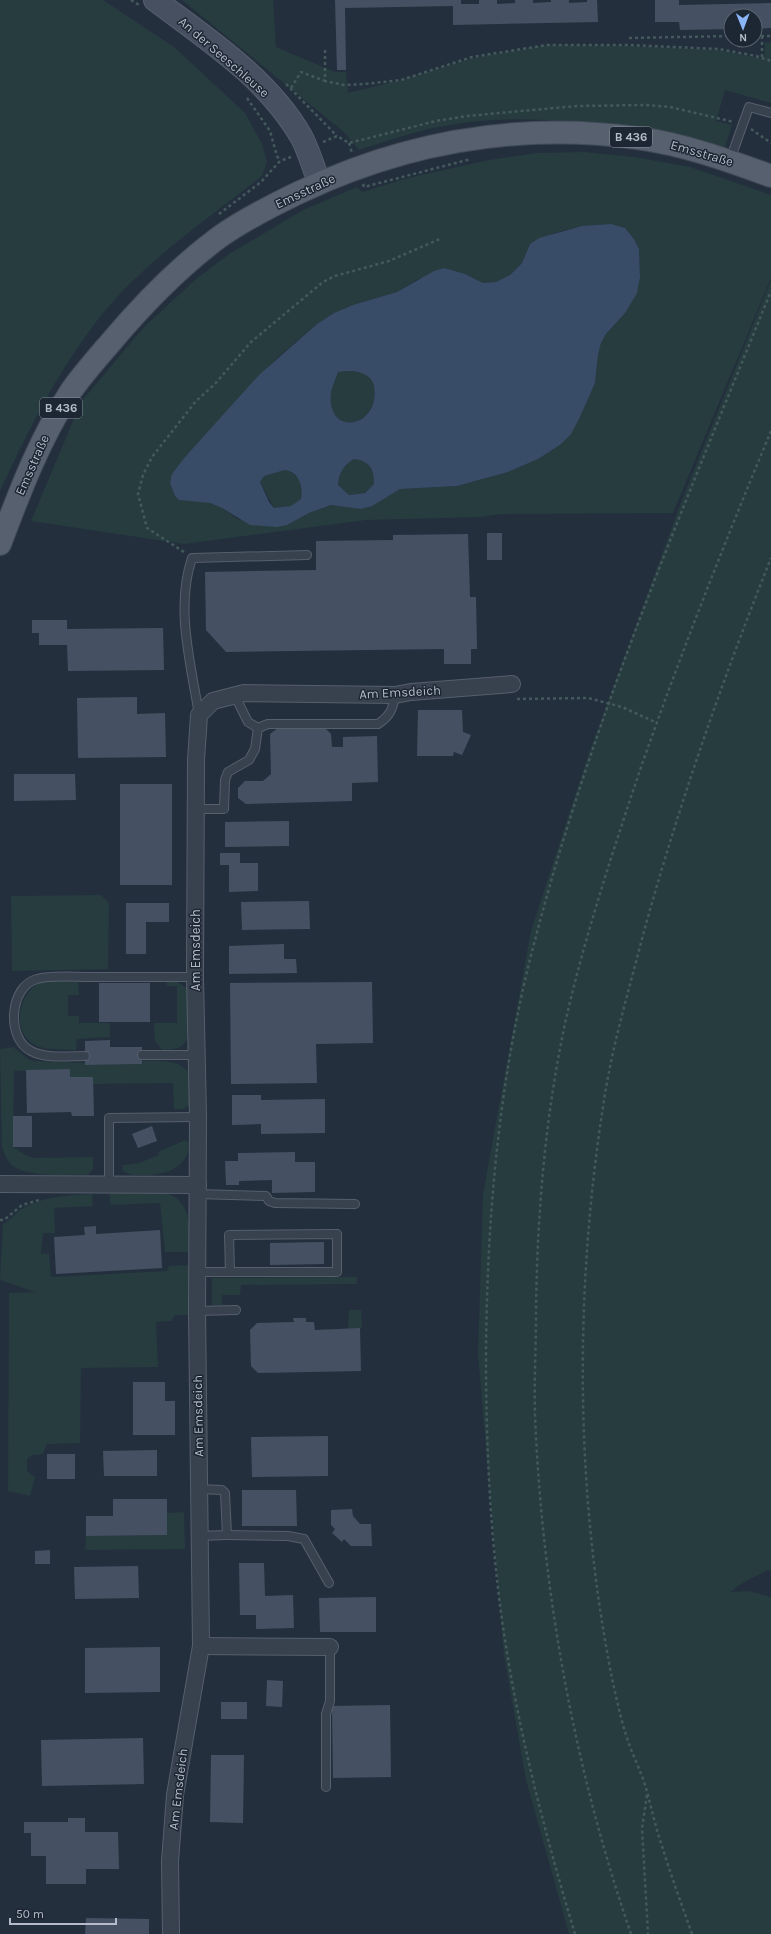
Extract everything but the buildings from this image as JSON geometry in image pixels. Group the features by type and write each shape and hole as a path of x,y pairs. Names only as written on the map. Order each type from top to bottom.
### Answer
{"main road":[{"name":"Emsstraße","path":"0,544 30,468 53,421 72,391 126,324 156,292 189,261 219,238 277,204 319,183 370,164 434,146 486,136 555,131 636,137 669,143 730,161 771,176"}],"street":[{"name":"An der Seeschleuse","path":"149,4 216,47 266,91 289,118 307,150 319,183"},
{"name":"Am Emsdeich","path":"171,1934 170,1861 175,1795 201,1646 197,1311 198,1116 195,977 196,760 199,715 213,701 234,694 395,695 411,692 512,684"},
{"path":"0,1184 198,1189"},
{"path":"201,1646 330,1647"}],"lane":[{"path":"730,161 749,107 771,113"},
{"path":"192,558 307,555"},
{"name":"Am Emsdeich","path":"192,558 187,573 185,592 186,635 199,715"},
{"path":"234,694 248,722 258,728"},
{"path":"258,728 268,724 378,724 387,719 393,708 395,695"},
{"path":"196,809 224,809 225,780 228,772 249,760 255,748 258,728"},
{"path":"85,1056 42,1055 29,1051 20,1041 14,1020 16,1001 23,987 36,979 66,977 195,977"},
{"path":"142,1055 197,1055"},
{"path":"109,1186 109,1118 198,1116"},
{"path":"198,1189 266,1196 269,1201 275,1203 355,1204"},
{"path":"197,1272 230,1272 336,1272 337,1234 229,1235 230,1272"},
{"path":"197,1311 236,1310"},
{"path":"199,1489 222,1490 225,1493 227,1535"},
{"path":"200,1536 288,1536 304,1539 329,1583"},
{"path":"326,1787 326,1714 330,1701 330,1647"}],"path":[{"path":"131,0 149,4"},
{"path":"629,38 723,36"},
{"path":"325,50 325,81 344,85 401,80 472,57 547,45 629,45 719,49 771,61"},
{"path":"762,48 762,58"},
{"name":"An der Seeschleuse","path":"325,81 301,72 291,88 337,136"},
{"name":"An der Seeschleuse","path":"244,95 270,131 277,156 280,161"},
{"path":"307,150 337,136 349,143 436,121 468,116 576,106 645,105 670,107 713,116 743,125 771,143"},
{"path":"364,187 475,158"},
{"path":"192,558 147,528 138,494 143,474 152,457 196,402 251,342 322,282 335,276 389,261 440,239"},
{"path":"575,1934 535,1786 515,1696 503,1629 494,1554 488,1484 486,1326 491,1214 498,1141 506,1074 534,941 567,829 609,703 663,559 771,291"},
{"path":"631,1934 608,1863 586,1778 555,1621 546,1550 535,1411 536,1286 539,1215 546,1142 566,1022 583,950 615,844 657,723 712,576 771,432"},
{"path":"692,1934 662,1847 647,1793 625,1732 613,1682 601,1611 592,1545 586,1473 584,1404 585,1286 597,1145 607,1084 619,1026 660,874 704,736 771,558"},
{"path":"622,707 657,723"},
{"path":"0,1220 4,1220 22,1205 41,1199"},
{"path":"647,1793 642,1828 648,1934"}],"green space":[{"path":"0,0 103,0 174,47 245,113 262,144 267,162 262,176 171,247 128,286 108,307 90,330 52,388 0,491"},
{"path":"182,0 273,0 276,47 335,72 346,72 348,93 401,80 473,58 547,45 629,46 719,50 764,59 765,43 771,42 771,103 725,90 716,121 732,125 724,150 620,128 550,120 514,119 479,121 433,128 401,136 359,150 344,132"},
{"path":"585,152 634,157 690,167 771,195 771,278 673,513 501,514 480,517 366,520 184,544 31,521 81,402 143,328 196,279 229,254 303,210 357,187 362,192 408,178 489,160 537,153","holes":["611,224 625,228 634,239 639,249 640,277 625,313 606,334 601,343 595,383 580,417 560,445 538,459 508,472 457,486 400,489 361,509 331,505 309,513 287,525 239,520 222,508 210,503 195,500 185,501 175,496 170,483 185,457 277,358 317,324 334,313 353,305 397,292 418,279 465,274 483,283 496,282 510,275 522,263 530,244 541,239 569,229 589,226"]},
{"path":"771,280 771,1571 767,1570 744,1582 731,1592 749,1591 771,1597 771,1934 569,1934 526,1780 504,1655 478,1355 483,1194 531,931 589,753 682,500"},
{"path":"338,372 359,372 367,375 374,385 374,400 370,411 362,418 353,422 344,422 337,417 332,407 331,393"},
{"path":"354,459 364,462 370,467 373,474 374,484 365,493 349,495 338,485 343,469"},
{"path":"285,470 297,477 301,485 301,499 292,506 274,508 260,482 263,476"},
{"path":"101,895 109,903 108,969 12,971 11,896"},
{"path":"45,980 66,980 78,982 79,995 68,995 68,1016 79,1016 79,1023 110,1023 110,1037 77,1039 76,1050 40,1047 27,1039 22,1031 20,1021 20,1011 23,1001 36,985"},
{"path":"167,982 177,982 188,989 187,1038 180,1047 162,1050 155,1041 154,1023 177,1023 177,986 167,986"},
{"path":"13,1047 28,1059 33,1061 85,1063 85,1065 142,1064 142,1061 162,1061 176,1064 182,1066 190,1077 190,1105 183,1109 174,1109 173,1083 93,1084 93,1077 70,1077 70,1069 14,1071 13,1147 33,1158 93,1157 93,1169 88,1175 46,1174 24,1171 15,1167 9,1162 2,1148 0,1049"},
{"path":"185,1140 189,1143 188,1151 181,1164 175,1168 154,1175 136,1175 122,1170 123,1165 139,1163 159,1155 158,1152"},
{"path":"161,1191 176,1198 185,1209 188,1216 190,1230 191,1252 165,1252 160,1203 111,1205 109,1193"},
{"path":"92,1194 93,1206 54,1208 55,1233 43,1233 41,1254 49,1253 51,1277 167,1271 169,1266 192,1265 191,1315 175,1315 171,1321 156,1322 158,1367 81,1368 80,1443 47,1444 43,1454 32,1455 27,1459 27,1471 35,1477 30,1496 8,1491 9,1293 35,1292 0,1280 3,1224 22,1209 41,1200"},
{"path":"357,1277 357,1284 241,1285 240,1295 222,1295 222,1305 212,1305 212,1278"},
{"path":"349,1310 361,1310 362,1328 348,1329"},
{"path":"184,1512 185,1549 85,1550 86,1536 167,1535 167,1513"}],"water":[{"path":"611,224 625,228 634,239 639,249 640,277 637,293 625,313 606,334 601,343 595,383 571,434 560,445 538,459 508,472 457,486 400,489 372,506 361,509 331,505 309,513 287,525 277,527 250,525 222,508 210,503 179,500 175,496 170,483 172,474 185,457 259,375 317,324 334,313 353,305 397,292 434,271 444,268 465,274 483,283 496,282 510,275 522,263 530,244 539,238 582,226","holes":["338,372 359,372 367,376 370,378 374,386 374,400 370,411 362,419 353,422 344,422 337,417 332,407 331,393","354,459 364,462 372,470 374,484 365,493 349,495 338,485 341,473 350,461","285,470 290,471 297,477 301,485 301,499 291,506 274,508 269,502 260,482 264,476"]}]}
